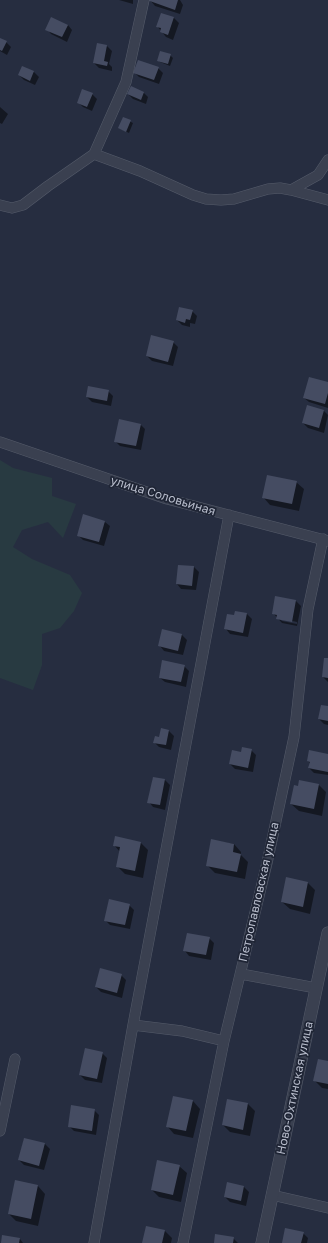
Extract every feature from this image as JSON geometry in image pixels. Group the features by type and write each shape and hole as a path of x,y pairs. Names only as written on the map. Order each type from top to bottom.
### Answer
{"street":[{"path":"0,205 12,208 23,205 94,154 126,82 144,0"},
{"path":"94,154 140,171 193,195 206,199 234,199 280,188 328,200"},
{"path":"291,190 318,175 328,160"},
{"name":"улица Соловьиная","path":"0,442 167,499 325,540"},
{"path":"94,1243 133,1025 229,515"},
{"name":"Петропавловская улица","path":"183,1243 224,1042 267,863 294,737 308,609 325,540"},
{"name":"Ново-Охтинская улица","path":"262,1243 328,933"},
{"path":"241,974 316,988"},
{"path":"133,1025 182,1031 224,1042"},
{"path":"0,1131 15,1059"},
{"path":"272,1194 328,1208"}],"shaded area":[{"path":"0,460 13,468 52,478 52,496 76,504 63,538 48,522 22,530 13,547 32,559 70,575 82,593 74,611 60,628 42,634 42,665 33,690 0,678"}],"building":[{"path":"147,0 178,0 175,10"},
{"path":"161,13 174,17 168,35 160,32 161,28 156,27"},
{"path":"51,17 68,25 62,37 45,30"},
{"path":"0,38 7,41 2,51 0,50"},
{"path":"97,43 107,45 104,61 108,62 107,66 93,63"},
{"path":"160,51 171,54 168,64 157,61"},
{"path":"138,60 159,67 154,80 133,73"},
{"path":"22,66 34,71 30,81 18,75"},
{"path":"131,86 144,92 141,100 127,94"},
{"path":"82,89 93,93 87,107 77,103"},
{"path":"123,117 131,120 126,132 118,128"},
{"path":"179,307 193,310 190,320 186,319 185,323 176,320"},
{"path":"151,335 174,341 168,362 146,356"},
{"path":"309,377 328,382 328,393 325,404 303,398"},
{"path":"88,386 109,390 107,401 86,397"},
{"path":"307,405 324,410 319,428 302,423"},
{"path":"119,419 141,424 136,446 114,442"},
{"path":"267,475 297,481 292,504 262,498"},
{"path":"83,514 105,521 99,542 77,536"},
{"path":"178,565 194,566 192,586 176,584"},
{"path":"275,596 296,600 292,622 276,619 277,615 272,614"},
{"path":"235,611 247,613 243,633 224,629 227,614 234,615"},
{"path":"162,629 182,634 178,651 158,646"},
{"path":"324,658 328,658 328,678 322,677"},
{"path":"162,660 185,665 181,682 159,678"},
{"path":"321,705 328,706 328,721 318,719"},
{"path":"161,728 169,730 166,745 153,743 155,736 159,737"},
{"path":"242,747 252,749 248,768 229,764 232,750 241,752"},
{"path":"309,750 328,754 328,772 308,768 310,762 307,761"},
{"path":"153,777 165,779 160,805 147,803"},
{"path":"299,780 319,784 314,809 290,804 294,785 298,786"},
{"path":"115,836 141,842 135,871 116,867 120,847 113,846"},
{"path":"211,839 234,844 233,852 241,854 237,872 206,866"},
{"path":"286,877 308,882 303,907 281,902"},
{"path":"109,899 130,904 125,925 104,921"},
{"path":"187,933 210,937 206,955 183,951"},
{"path":"100,968 122,974 117,993 95,987"},
{"path":"85,1048 103,1052 97,1079 79,1075"},
{"path":"318,1059 328,1061 328,1084 313,1081"},
{"path":"173,1096 193,1100 186,1131 166,1127"},
{"path":"227,1099 248,1103 243,1130 222,1125"},
{"path":"71,1105 95,1109 92,1131 68,1127"},
{"path":"24,1138 45,1143 39,1166 18,1160"},
{"path":"157,1160 180,1165 173,1195 151,1190"},
{"path":"15,1180 38,1185 31,1219 8,1214"},
{"path":"227,1182 244,1186 241,1201 224,1197"},
{"path":"146,1226 165,1230 162,1243 142,1243"},
{"path":"285,1228 304,1232 301,1243 282,1243"},
{"path":"215,1234 234,1237 233,1243 214,1243"},
{"path":"2,1235 20,1238 19,1243 1,1243"}]}
